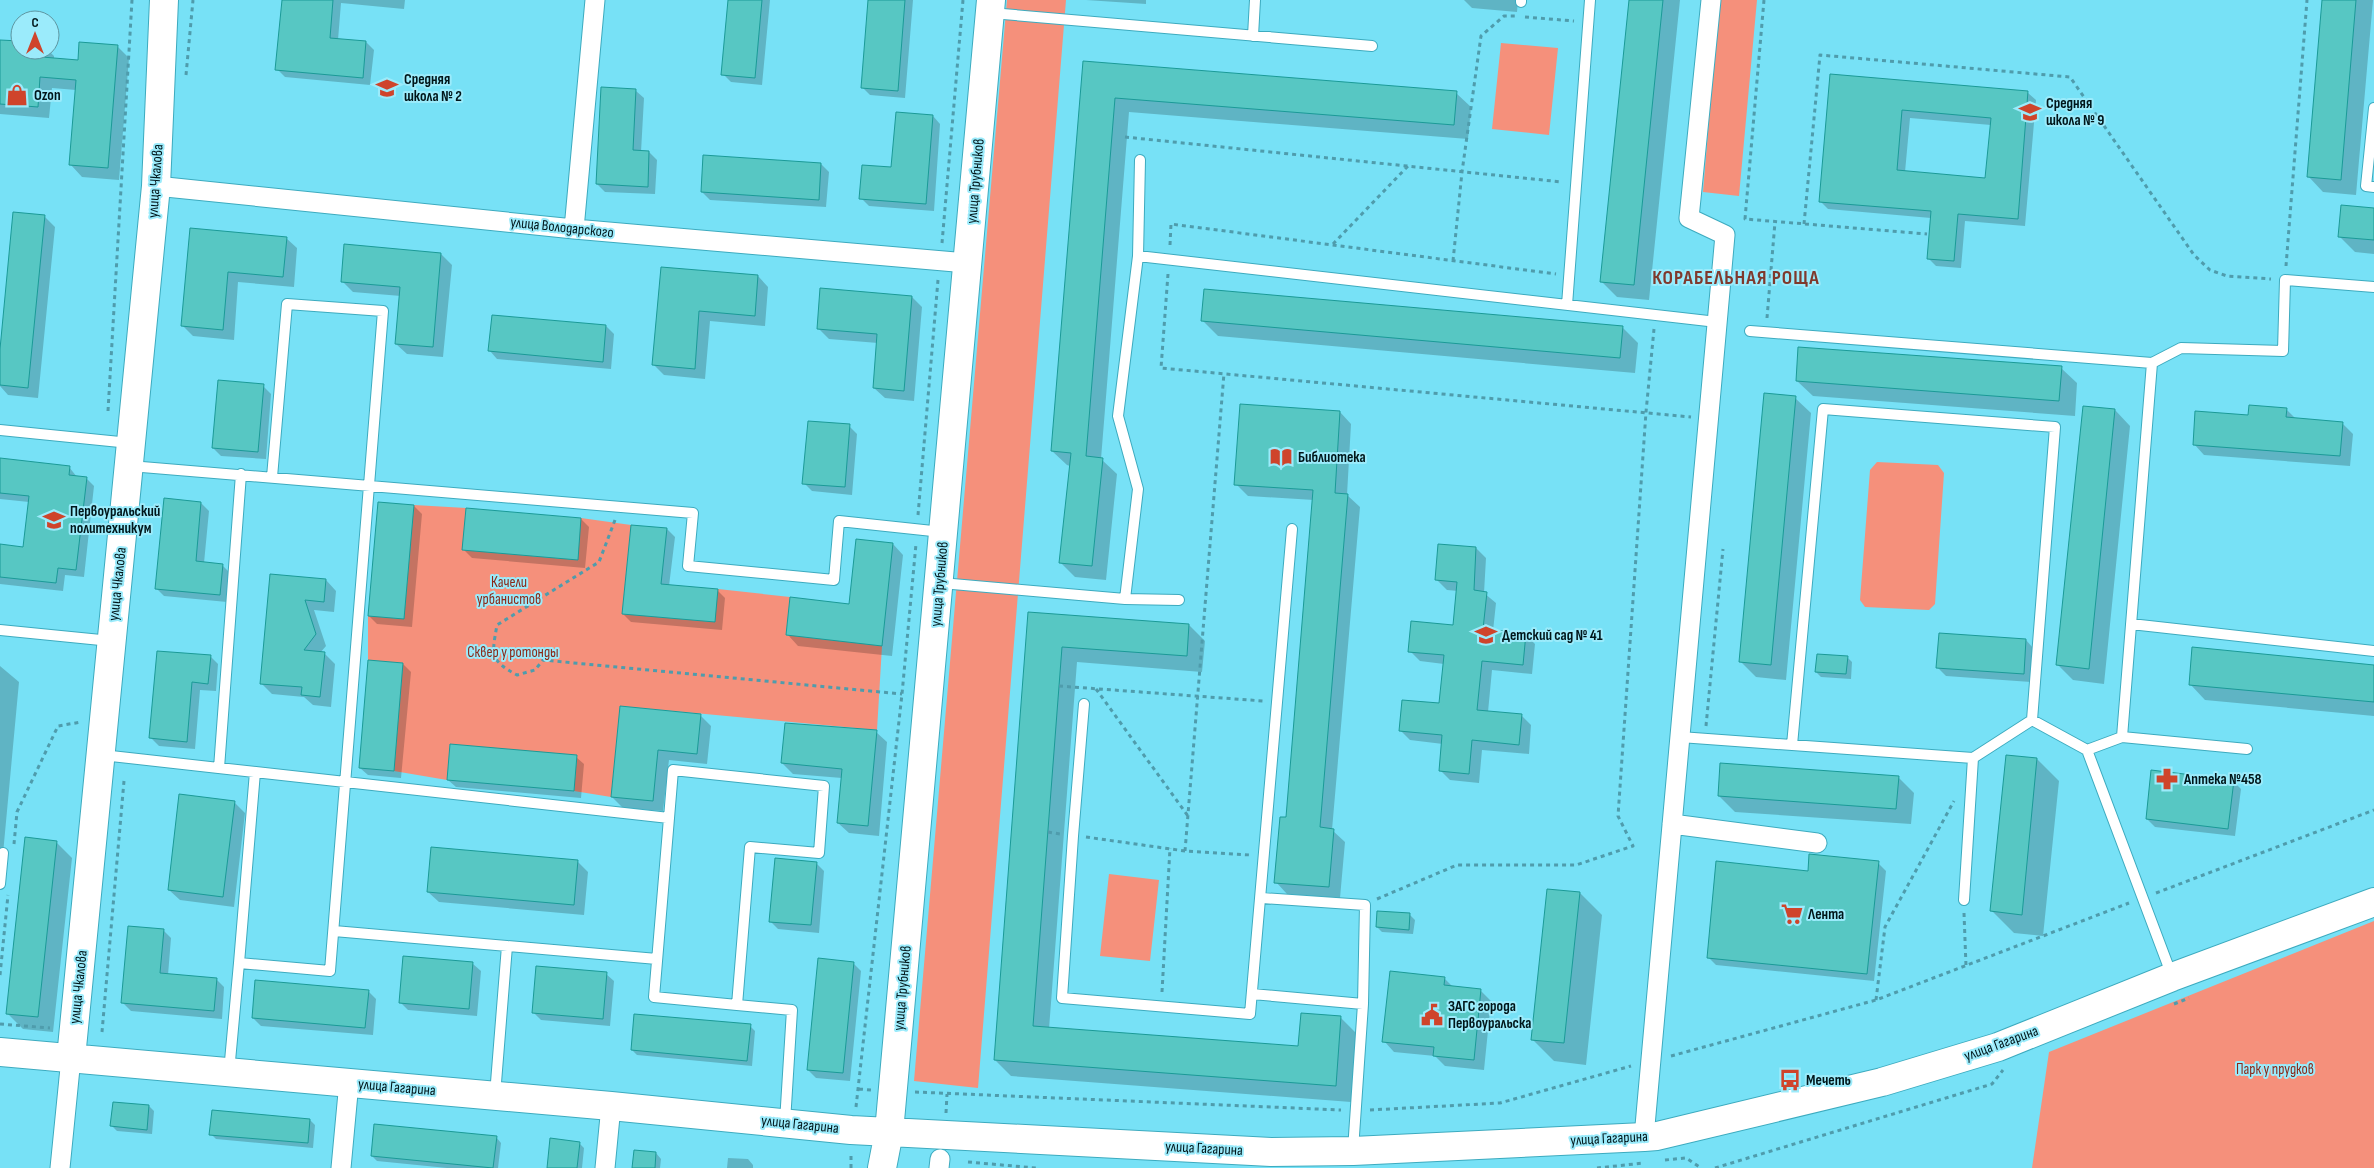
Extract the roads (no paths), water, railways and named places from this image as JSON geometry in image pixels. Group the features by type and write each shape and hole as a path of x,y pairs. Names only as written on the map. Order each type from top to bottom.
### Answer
{"street":[{"name":"улица Чкалова","path":"60,1168 112,641 122,450 156,186 163,0"},
{"path":"574,228 595,0"},
{"path":"1645,1149 1651,1061 1725,235 1689,218 1711,0"},
{"name":"улица Трубников","path":"882,1168 889,1132 991,6"},
{"name":"улица Володарского","path":"156,186 574,228 967,263"},
{"path":"1672,824 1817,843"},
{"name":"улица Гагарина","path":"0,1052 349,1082 785,1122 852,1130 1270,1156 1353,1151 1645,1149 1657,1136 1882,1082 1998,1047 2172,977 2374,902"},
{"path":"341,1168 349,1082"},
{"path":"605,1168 611,1106"}],"lane":[{"path":"1253,36 1256,0"},
{"path":"1567,305 1590,0"},
{"path":"991,6 1253,36 1372,46"},
{"path":"2374,108 2366,186 2374,187"},
{"path":"1125,599 1138,489 1118,416 1138,256 1140,160"},
{"path":"1138,256 1718,322"},
{"path":"1750,331 2152,363 2181,348 2283,351 2285,280 2374,288"},
{"path":"239,963 330,971 383,311 287,304 272,477"},
{"path":"2122,737 2152,363"},
{"path":"1792,745 1823,410 2055,427 2032,720"},
{"path":"0,430 122,450 241,474 693,513 688,566 834,580 839,521 944,532"},
{"path":"219,768 241,474"},
{"path":"1084,704 1072,836 1062,998 1250,1014 1262,898 1292,529"},
{"path":"940,583 1125,599 1178,600"},
{"path":"2131,624 2374,651"},
{"path":"0,630 112,641"},
{"path":"1680,737 1973,758 2032,720"},
{"path":"2032,720 2087,750 2172,977"},
{"path":"2087,750 2122,737 2247,749"},
{"path":"100,755 669,818"},
{"path":"1964,900 1973,758"},
{"path":"738,1005 750,847 819,853 824,786 674,770 654,997 738,1005 792,1010 785,1122"},
{"path":"229,1072 255,772"},
{"path":"4,886 8,852"},
{"path":"1262,898 1365,904 1363,1004 1353,1151"},
{"path":"334,931 657,959"},
{"path":"495,1096 507,946"},
{"path":"1252,994 1363,1004"}],"place":[{"name":"Средняя школа № 2","path":"387,88"},
{"name":"Ozon","path":"17,95"},
{"name":"Средняя школа № 9","path":"2030,112"},
{"name":"Библиотека","path":"1281,457"},
{"name":"Первоуральский политехникум","path":"54,520"},
{"name":"Детский сад № 41","path":"1486,635"},
{"name":"Аптека №458","path":"2167,779"},
{"name":"Лента","path":"1792,914"},
{"name":"ЗАГС города Первоуральска","path":"1432,1015"},
{"name":"Мечеть","path":"1790,1080"}],"district":[{"name":"КОРАБЕЛЬНАЯ РОЩА","path":"1736,277"}],"park label":[{"name":"Качели урбанистов","path":"509,590"},
{"name":"Сквер у ротонды","path":"513,652"},
{"name":"Парк у прудков","path":"2275,1069"}]}
